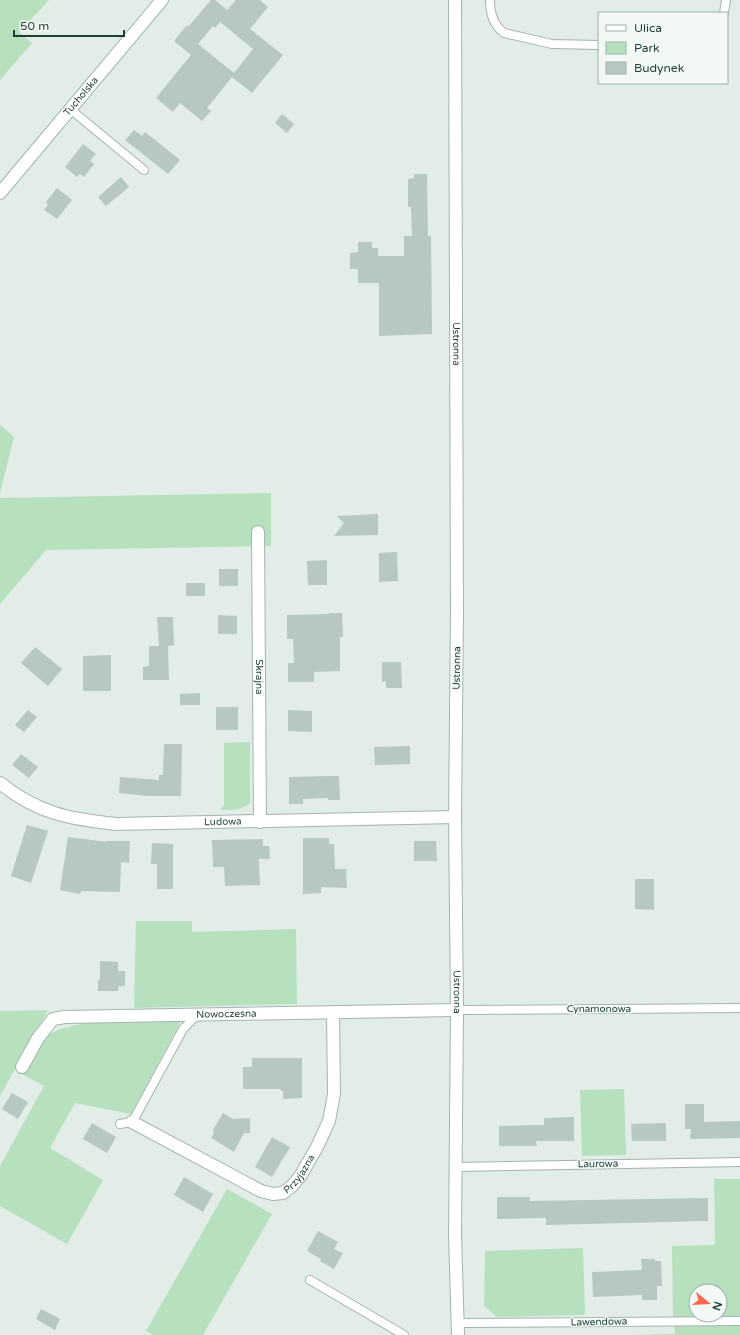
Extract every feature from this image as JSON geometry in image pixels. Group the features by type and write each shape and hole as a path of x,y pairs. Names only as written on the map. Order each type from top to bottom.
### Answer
{"street":[{"name":"Tucholska","path":"0,193 162,0"},
{"name":"Ustronna","path":"455,0 457,612 455,817 457,1010 455,1234 458,1329"},
{"name":"Skrajna","path":"258,532 260,822"},
{"name":"Ludowa","path":"0,783 37,808 62,816 116,824 455,817"},
{"name":"Nowoczesna","path":"22,1067 38,1038 53,1019 65,1017 457,1010"},
{"name":"Przyjazna","path":"126,1123 261,1191 273,1194 283,1193 301,1176 329,1121 334,1094 333,1013"}],"lane":[{"path":"490,0 490,9 493,20 498,29 504,33 552,44 598,44"},
{"path":"724,12 726,0"},
{"path":"70,109 144,170"},
{"name":"Cynamonowa","path":"457,1010 740,1008"},
{"path":"126,1123 183,1029 197,1015"},
{"name":"Laurowa","path":"456,1167 740,1162"},
{"path":"310,1280 404,1335"},
{"name":"Lawendowa","path":"458,1329 740,1321"}],"green space":[{"path":"0,0 49,0 19,32 32,43 0,80"},
{"path":"0,425 14,437 0,493"},
{"path":"271,493 271,546 46,550 0,604 0,498"},
{"path":"250,742 250,803 240,809 220,810 224,805 224,743"},
{"path":"136,921 192,921 192,932 296,929 297,1004 134,1008"},
{"path":"48,1010 0,1096 0,1011"},
{"path":"181,1021 131,1114 75,1103 50,1148 103,1180 67,1244 0,1206 0,1166 44,1086 22,1074 44,1037 60,1029 88,1022"},
{"path":"624,1089 626,1155 582,1156 580,1090"},
{"path":"714,1179 740,1179 740,1335 632,1335 675,1334 673,1313 672,1246 715,1245"},
{"path":"227,1189 272,1214 203,1335 153,1335 146,1331"},
{"path":"583,1248 585,1315 497,1317 484,1306 485,1251"}],"building":[{"path":"211,0 215,0 227,10 236,0 260,0 268,7 250,29 283,55 252,93 232,77 207,108 211,111 202,121 180,103 173,112 156,98 191,55 174,41 187,25 188,27","holes":["220,22 253,49 234,73 198,44 213,26 215,28"]},
{"path":"282,114 294,124 287,133 275,123"},
{"path":"134,130 142,136 145,132 180,160 168,174 125,140"},
{"path":"83,144 96,154 90,161 94,164 84,177 80,174 77,177 65,167"},
{"path":"414,174 427,174 428,236 431,236 432,334 379,336 379,283 358,283 358,269 350,269 350,253 358,252 358,242 372,242 372,248 378,248 378,256 404,256 404,236 412,236 411,207 408,207 408,179 414,178"},
{"path":"121,177 129,187 106,206 98,197"},
{"path":"57,188 72,200 57,219 44,210 48,205 46,202"},
{"path":"378,514 378,535 334,536 344,523 337,516"},
{"path":"397,552 398,581 379,582 379,553"},
{"path":"327,560 327,585 308,585 307,561"},
{"path":"219,569 238,569 238,586 219,586"},
{"path":"186,583 205,583 205,596 186,596"},
{"path":"342,613 343,637 340,637 340,671 314,672 314,682 288,682 288,663 294,663 293,639 287,639 287,615"},
{"path":"218,615 237,616 237,634 218,634"},
{"path":"157,617 173,617 174,645 168,646 169,680 143,680 143,667 149,666 149,646 159,646"},
{"path":"35,647 62,669 48,686 21,663"},
{"path":"111,655 111,691 83,691 83,656"},
{"path":"382,662 401,662 402,688 386,688 386,681 382,682"},
{"path":"200,693 200,705 180,705 180,694"},
{"path":"216,707 238,707 238,730 216,730"},
{"path":"28,710 37,717 24,732 15,725"},
{"path":"288,710 312,711 312,732 288,731"},
{"path":"164,744 182,744 181,796 148,796 119,793 120,777 159,780 159,775 163,775"},
{"path":"410,746 410,764 375,765 374,747"},
{"path":"21,754 38,767 29,778 12,765"},
{"path":"339,776 340,800 328,800 328,798 303,799 303,804 289,804 289,777"},
{"path":"27,825 48,831 31,883 11,876"},
{"path":"68,837 107,842 130,841 129,863 121,862 120,892 81,891 80,894 60,890"},
{"path":"303,838 329,838 329,844 334,844 335,869 346,869 347,888 321,887 321,893 303,894"},
{"path":"263,839 263,846 269,846 270,859 259,859 260,885 225,886 224,867 213,867 212,840"},
{"path":"414,841 436,841 437,861 414,861"},
{"path":"152,843 173,844 173,889 157,889 157,864 151,864"},
{"path":"635,879 654,879 654,910 635,909"},
{"path":"100,961 118,962 118,971 125,971 125,986 119,986 118,991 98,991"},
{"path":"252,1058 302,1058 302,1098 283,1099 283,1091 281,1091 281,1089 243,1089 243,1067 252,1067"},
{"path":"12,1093 28,1102 18,1119 2,1109"},
{"path":"685,1104 704,1104 704,1122 740,1121 740,1138 690,1139 691,1129 685,1129"},
{"path":"223,1113 233,1119 250,1118 250,1133 244,1133 234,1152 211,1138 214,1133 213,1130"},
{"path":"574,1117 574,1141 536,1141 537,1146 499,1146 499,1126 544,1125 544,1118"},
{"path":"92,1123 116,1137 107,1153 83,1139"},
{"path":"666,1123 666,1141 632,1141 631,1124"},
{"path":"272,1137 290,1147 272,1177 255,1167"},
{"path":"184,1177 213,1194 203,1212 174,1195"},
{"path":"497,1197 530,1197 530,1201 708,1198 708,1221 546,1225 546,1218 497,1219"},
{"path":"318,1231 338,1242 334,1249 343,1253 334,1269 307,1251"},
{"path":"641,1259 655,1259 655,1261 661,1261 662,1286 657,1286 657,1300 642,1300 642,1295 593,1297 592,1272 642,1270"},
{"path":"41,1309 60,1319 55,1330 36,1319"}]}
